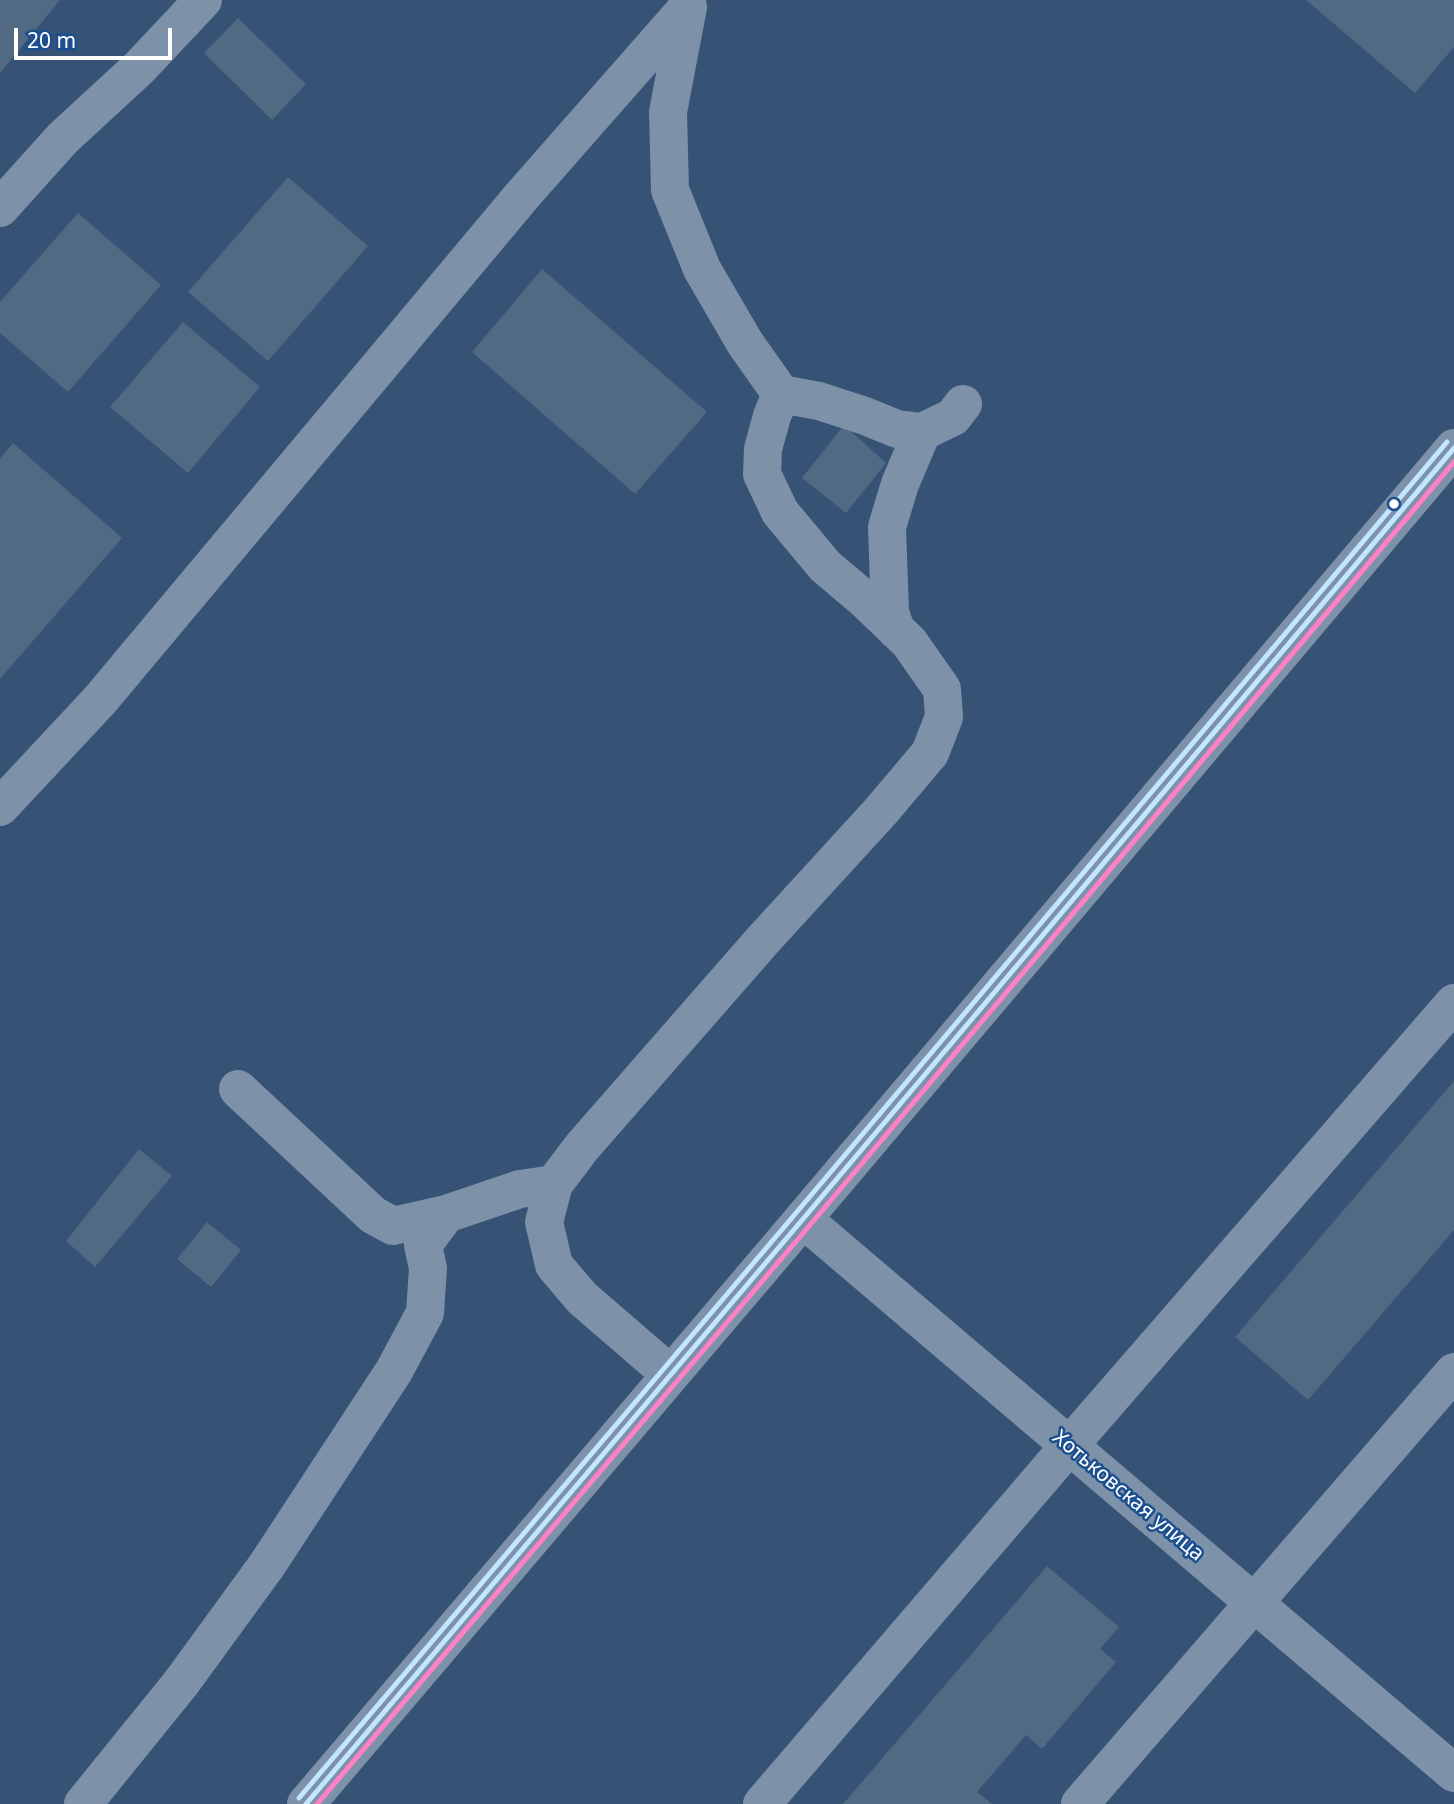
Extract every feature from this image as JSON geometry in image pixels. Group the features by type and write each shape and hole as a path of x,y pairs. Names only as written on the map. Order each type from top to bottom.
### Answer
{"street":[{"path":"0,208 63,138 139,68 203,0"},
{"path":"691,3 668,112 670,190 702,269 745,343 781,394 819,401 897,429 922,432 953,417 963,404"},
{"path":"0,807 100,700 521,197 691,3"},
{"path":"670,1374 582,1298 554,1265 544,1222 554,1184 582,1146 930,753 944,717 942,689 909,642 825,566 780,512 762,474 763,449 781,394"},
{"path":"896,629 890,612 887,527 900,484 922,432"},
{"path":"306,1804 1454,448"},
{"path":"762,1804 1454,1003"},
{"path":"238,1089 373,1215 393,1226 446,1214 520,1189 554,1184"},
{"path":"83,1804 181,1683 267,1565 394,1371 425,1312 428,1268 423,1245 446,1214"},
{"name":"Хотьковская улица","path":"803,1219 1454,1773"},
{"path":"1080,1804 1454,1372"}],"building":[{"path":"0,0 60,0 0,73"},
{"path":"1306,0 1454,0 1454,47 1415,93"},
{"path":"238,18 306,84 272,120 204,53"},
{"path":"288,177 368,246 268,361 188,292"},
{"path":"78,213 161,285 68,392 0,333 0,302"},
{"path":"542,269 707,412 635,494 472,352"},
{"path":"183,322 260,387 188,473 110,407"},
{"path":"844,425 886,463 846,513 802,478"},
{"path":"13,443 122,538 0,679 0,458"},
{"path":"1454,1081 1454,1230 1308,1400 1235,1337"},
{"path":"139,1149 172,1176 95,1267 66,1241"},
{"path":"207,1222 241,1250 211,1287 177,1259"},
{"path":"1047,1566 1119,1627 1100,1649 1116,1662 1042,1749 1026,1735 977,1792 992,1804 843,1804"}],"transit line":[{"path":"299,1798 1447,442"},
{"path":"306,1804 1454,448"},
{"path":"317,1804 1454,462"}]}
